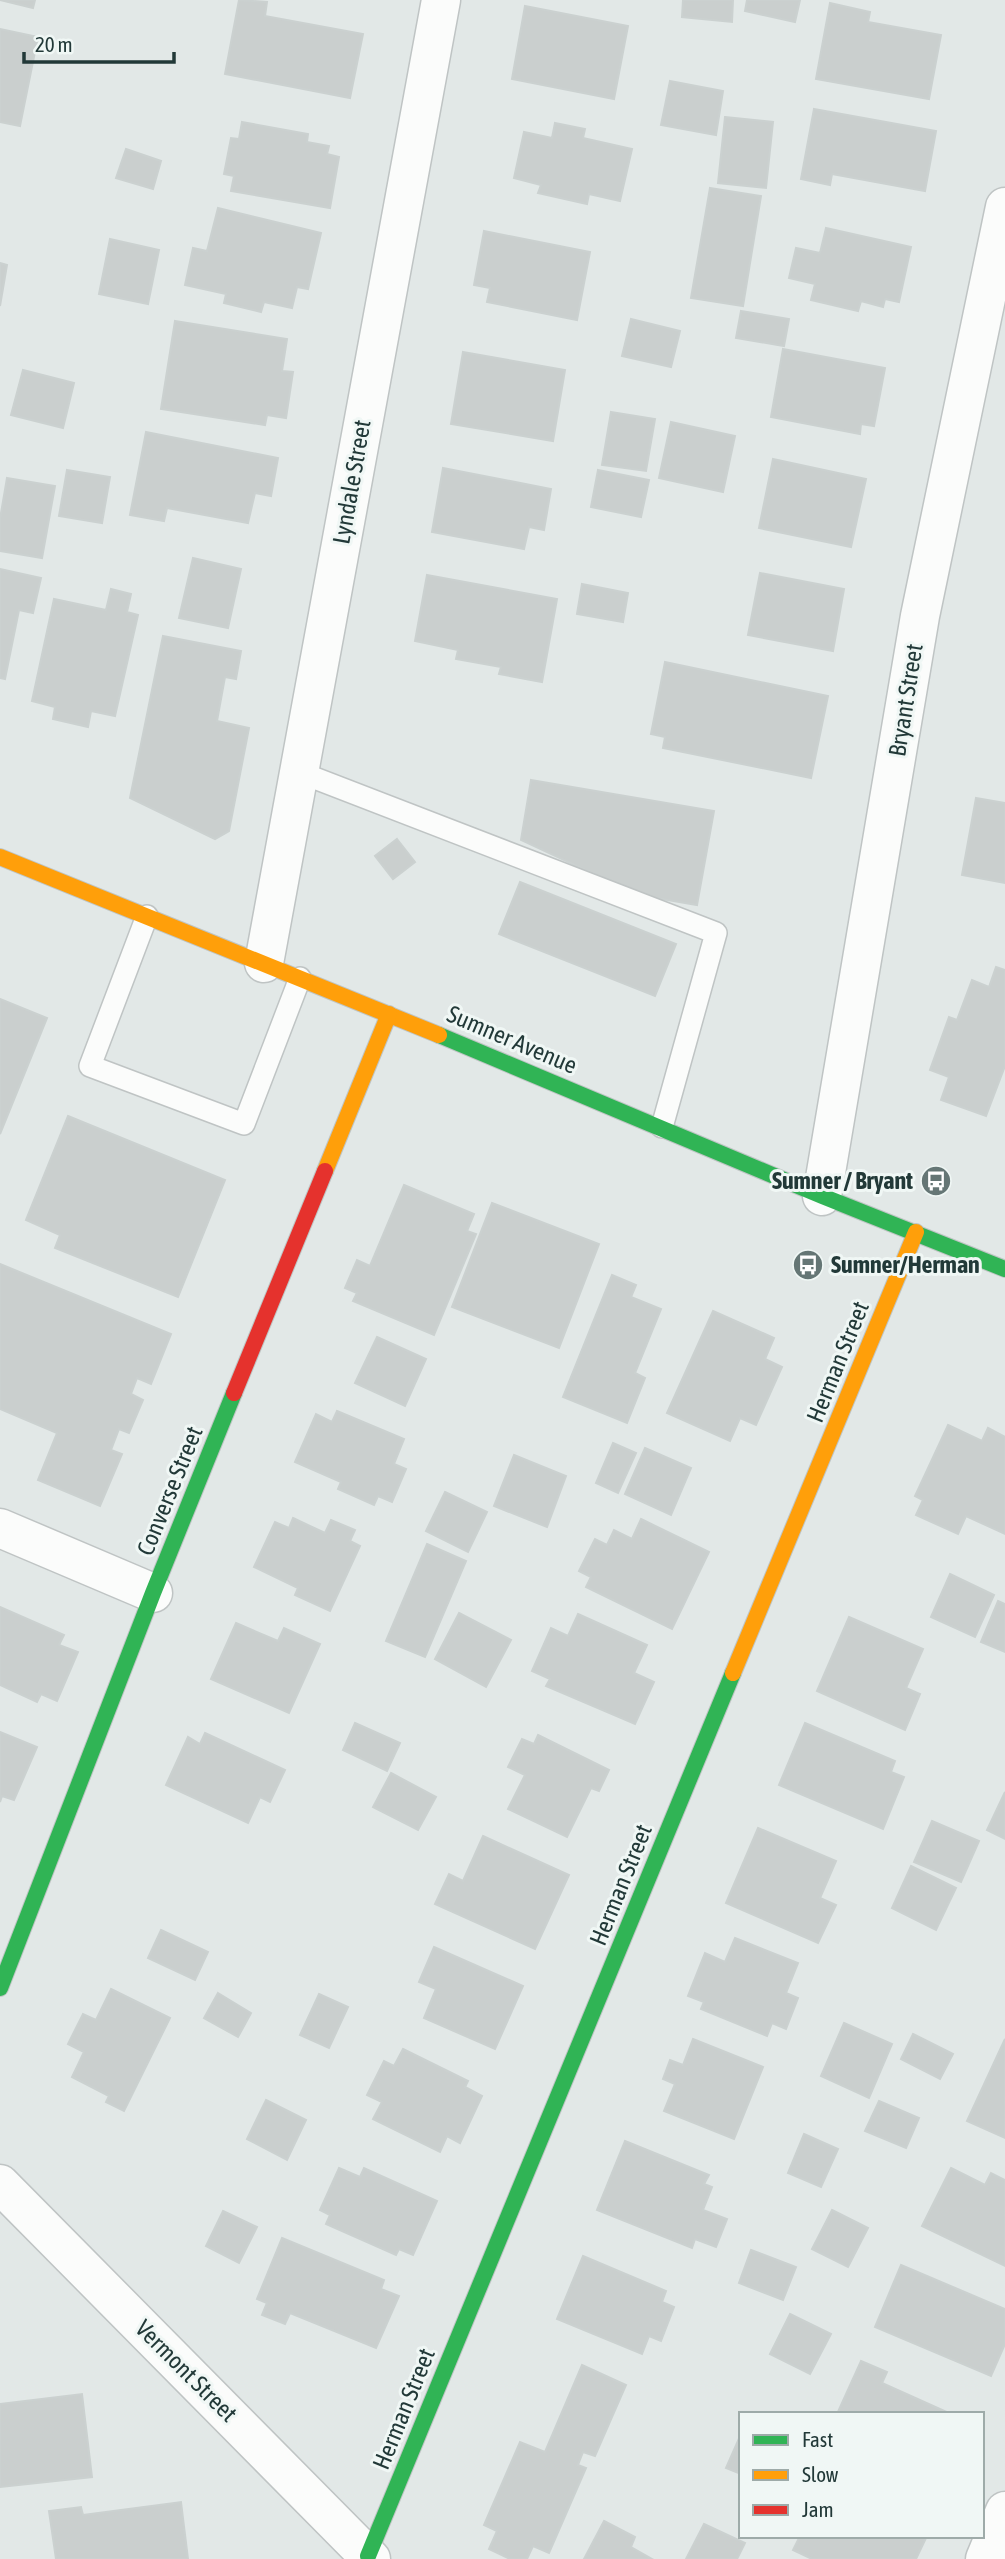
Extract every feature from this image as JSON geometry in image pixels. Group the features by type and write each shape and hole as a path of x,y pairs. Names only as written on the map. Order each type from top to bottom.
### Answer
{"street":[{"name":"Lyndale Street","path":"264,963 441,0"},
{"name":"Bryant Street","path":"821,1196 920,616 1005,207"},
{"name":"Sumner Avenue","path":"0,857 389,1014 821,1196 1005,1269"},
{"name":"Converse Street","path":"0,1988 153,1593 389,1014"},
{"name":"Herman Street","path":"370,2558 916,1232"},
{"path":"0,1528 153,1593"},
{"name":"Vermont Street","path":"0,2183 370,2558"},
{"path":"985,2559 1005,2511"}],"lane":[{"path":"299,772 716,933 662,1127"},
{"path":"147,916 90,1066 244,1124 300,978"}],"building":[{"path":"0,0 35,0 33,8"},
{"path":"239,0 267,2 265,16 363,34 350,98 225,74"},
{"path":"683,0 733,0 732,22 682,17"},
{"path":"747,0 800,0 795,22 745,11"},
{"path":"830,3 870,12 868,22 941,35 929,99 816,79"},
{"path":"525,6 628,26 614,99 512,79"},
{"path":"0,29 38,37 20,126 0,122"},
{"path":"670,81 723,91 716,135 661,125"},
{"path":"814,109 936,131 925,191 832,174 830,185 801,179"},
{"path":"725,117 773,122 766,188 718,183"},
{"path":"242,122 308,134 307,142 329,146 327,154 339,157 330,208 231,191 234,176 224,174 231,138 239,139"},
{"path":"555,123 585,129 583,138 632,149 620,201 589,194 587,204 538,193 541,185 514,178 524,132 552,138"},
{"path":"126,149 161,161 153,189 116,178"},
{"path":"710,188 761,196 743,306 691,298"},
{"path":"218,208 321,233 308,289 297,287 292,308 264,302 261,312 224,303 226,294 185,285 193,248 207,251"},
{"path":"826,228 911,247 899,302 885,299 883,307 861,301 858,311 811,300 815,284 789,278 796,248 820,253"},
{"path":"484,231 590,252 577,320 487,302 490,288 474,285"},
{"path":"110,239 159,250 148,304 99,294"},
{"path":"0,263 7,265 0,306"},
{"path":"741,311 789,319 784,346 736,338"},
{"path":"631,319 680,331 671,367 622,356"},
{"path":"175,321 287,339 282,371 293,372 286,418 267,415 265,425 161,409"},
{"path":"783,349 885,368 874,426 861,424 860,434 771,417"},
{"path":"463,352 565,370 553,441 451,424"},
{"path":"23,370 74,383 63,428 11,415"},
{"path":"611,412 655,419 646,471 602,465"},
{"path":"671,422 735,436 723,492 659,478"},
{"path":"146,432 278,458 271,496 255,493 248,523 167,508 164,521 130,515"},
{"path":"773,459 866,479 851,547 759,528"},
{"path":"443,468 551,489 544,530 529,527 524,549 432,532"},
{"path":"67,470 110,477 102,523 59,516"},
{"path":"598,470 649,480 641,517 591,507"},
{"path":"7,478 55,486 42,558 0,551 0,519"},
{"path":"193,558 241,569 228,628 179,618"},
{"path":"0,569 41,578 33,613 19,610 5,679 0,678"},
{"path":"760,573 844,589 833,651 748,635"},
{"path":"427,575 557,599 542,682 499,674 501,667 456,659 458,650 415,641"},
{"path":"582,584 628,593 623,622 577,614"},
{"path":"111,589 131,594 127,612 138,615 115,716 91,711 88,727 53,719 55,707 32,701 54,599 106,610"},
{"path":"163,636 241,651 236,679 225,677 217,721 249,728 229,831 215,839 130,798"},
{"path":"665,662 828,696 811,778 663,748 665,737 651,734"},
{"path":"531,780 714,811 697,905 639,895 521,840"},
{"path":"976,798 1005,803 1005,883 962,875"},
{"path":"397,839 415,862 393,879 375,856"},
{"path":"520,882 676,944 655,996 499,934"},
{"path":"996,967 1005,970 1005,1066 986,1116 941,1100 949,1077 930,1070 949,1017 957,1020 972,980 989,987"},
{"path":"0,999 47,1018 0,1134"},
{"path":"68,1116 225,1180 178,1297 55,1248 60,1235 26,1220"},
{"path":"404,1185 474,1214 467,1231 476,1234 434,1335 353,1301 357,1293 345,1288 357,1260 370,1266"},
{"path":"492,1203 599,1244 559,1348 452,1307"},
{"path":"0,1264 171,1334 151,1384 137,1378 131,1394 143,1400 129,1433 119,1429 111,1450 122,1454 100,1506 38,1480 57,1433 0,1409"},
{"path":"612,1275 636,1285 631,1297 661,1309 635,1373 645,1378 627,1423 563,1397"},
{"path":"713,1311 774,1338 765,1359 782,1367 756,1425 740,1418 730,1441 667,1413"},
{"path":"377,1337 426,1359 405,1406 355,1383"},
{"path":"337,1411 404,1439 394,1464 406,1469 392,1502 378,1496 374,1505 338,1489 341,1482 295,1462 316,1414 332,1422"},
{"path":"948,1425 982,1441 988,1428 1005,1437 1005,1534 966,1516 958,1534 916,1515 923,1500 915,1496"},
{"path":"613,1443 636,1453 618,1493 596,1483"},
{"path":"645,1448 691,1468 671,1515 625,1494"},
{"path":"514,1455 566,1476 547,1527 494,1506"},
{"path":"445,1492 487,1512 468,1552 426,1531"},
{"path":"293,1518 325,1533 331,1520 355,1530 350,1541 360,1546 330,1611 295,1595 298,1588 254,1567 275,1522 289,1528"},
{"path":"641,1519 709,1552 672,1629 586,1587 591,1577 579,1571 595,1539 607,1545 614,1530 632,1539"},
{"path":"427,1544 466,1561 425,1657 386,1641"},
{"path":"950,1574 994,1595 975,1637 931,1617"},
{"path":"998,1601 1005,1604 1005,1652 981,1642"},
{"path":"0,1607 64,1635 59,1645 78,1652 57,1701 41,1694 37,1702 0,1685"},
{"path":"459,1613 511,1640 486,1687 435,1659"},
{"path":"578,1614 647,1645 634,1673 654,1682 635,1724 546,1686 550,1679 532,1671 551,1628 568,1636"},
{"path":"849,1617 923,1649 906,1688 920,1694 905,1730 817,1691"},
{"path":"236,1623 278,1641 284,1628 320,1644 289,1713 211,1679"},
{"path":"355,1723 400,1743 387,1771 343,1750"},
{"path":"805,1723 895,1761 891,1772 904,1777 883,1829 779,1785"},
{"path":"0,1732 37,1747 14,1800 2,1796 0,1802"},
{"path":"205,1733 285,1770 270,1802 260,1797 248,1823 166,1785 188,1737 200,1744"},
{"path":"538,1735 609,1770 599,1791 591,1788 567,1837 508,1809 525,1775 508,1767 522,1739 534,1744"},
{"path":"391,1773 436,1797 418,1830 373,1807"},
{"path":"1005,1792 1005,1839 987,1830"},
{"path":"932,1821 979,1841 961,1882 914,1862"},
{"path":"758,1828 836,1861 820,1898 836,1905 818,1943 726,1903"},
{"path":"483,1836 569,1875 535,1949 435,1904 449,1874 463,1881"},
{"path":"911,1866 956,1888 936,1930 892,1908"},
{"path":"161,1930 208,1952 195,1980 148,1958"},
{"path":"735,1938 798,1963 786,1993 798,1998 786,2029 772,2023 767,2036 701,2009 704,2002 688,1996 705,1953 725,1962"},
{"path":"434,1947 523,1986 495,2049 424,2018 436,1989 419,1982"},
{"path":"111,1989 170,2018 124,2111 106,2102 109,2096 72,2077 84,2052 68,2044 83,2014 96,2020"},
{"path":"218,1993 251,2013 238,2037 204,2018"},
{"path":"319,1994 348,2007 329,2048 300,2035"},
{"path":"844,2023 892,2044 869,2098 821,2076"},
{"path":"913,2034 953,2054 940,2079 901,2059"},
{"path":"693,2039 763,2067 734,2139 664,2111 675,2084 663,2079 670,2060 683,2065"},
{"path":"1005,2039 1005,2138 967,2121"},
{"path":"403,2049 468,2081 465,2087 482,2096 460,2143 447,2136 440,2152 373,2119 382,2102 367,2095 384,2061 394,2066"},
{"path":"266,2100 306,2120 287,2160 247,2139"},
{"path":"879,2101 919,2118 906,2148 865,2131"},
{"path":"804,2134 838,2149 821,2187 788,2173"},
{"path":"625,2141 709,2175 704,2184 712,2187 703,2210 727,2219 716,2247 695,2239 692,2248 597,2210"},
{"path":"339,2168 360,2177 364,2168 437,2201 413,2255 399,2249 396,2255 326,2224 330,2215 320,2210"},
{"path":"951,2168 985,2185 991,2173 1005,2180 1005,2266 922,2226"},
{"path":"832,2210 868,2228 848,2267 812,2249"},
{"path":"223,2211 257,2227 239,2263 206,2246"},
{"path":"282,2238 384,2280 381,2289 399,2296 376,2348 290,2313 285,2324 262,2315 267,2303 257,2299"},
{"path":"751,2250 796,2267 783,2300 739,2283"},
{"path":"583,2256 666,2291 662,2302 674,2307 661,2341 649,2336 642,2354 557,2319"},
{"path":"901,2265 1005,2309 1005,2344 991,2376 875,2327"},
{"path":"790,2314 831,2334 810,2374 770,2354"},
{"path":"861,2361 887,2372 882,2383 947,2412 838,2412"},
{"path":"582,2365 626,2385 595,2456 583,2452 578,2465 586,2468 549,2553 533,2546 527,2559 510,2559 489,2549 497,2531 484,2525 520,2442 545,2452"},
{"path":"82,2394 92,2477 0,2487 0,2404"},
{"path":"739,2439 739,2473 726,2468"},
{"path":"181,2502 188,2559 56,2559 49,2511 81,2507 83,2515"},
{"path":"604,2521 635,2537 631,2547 652,2559 584,2559"},
{"path":"704,2524 745,2543 737,2559 686,2559"},
{"path":"799,2538 926,2538 916,2559 812,2559 793,2550"}],"traffic: fast":[{"path":"439,1035 822,1196 1005,1269"},
{"path":"0,1988 153,1593 234,1393"},
{"path":"368,2556 733,1673"}],"traffic: slow":[{"path":"0,857 439,1035"},
{"path":"325,1171 389,1014"},
{"path":"733,1673 916,1232"}],"traffic: jam":[{"path":"234,1393 325,1171"}],"place":[{"name":"Sumner / Bryant","path":"936,1181"},
{"name":"Sumner/Herman","path":"808,1265"}]}
